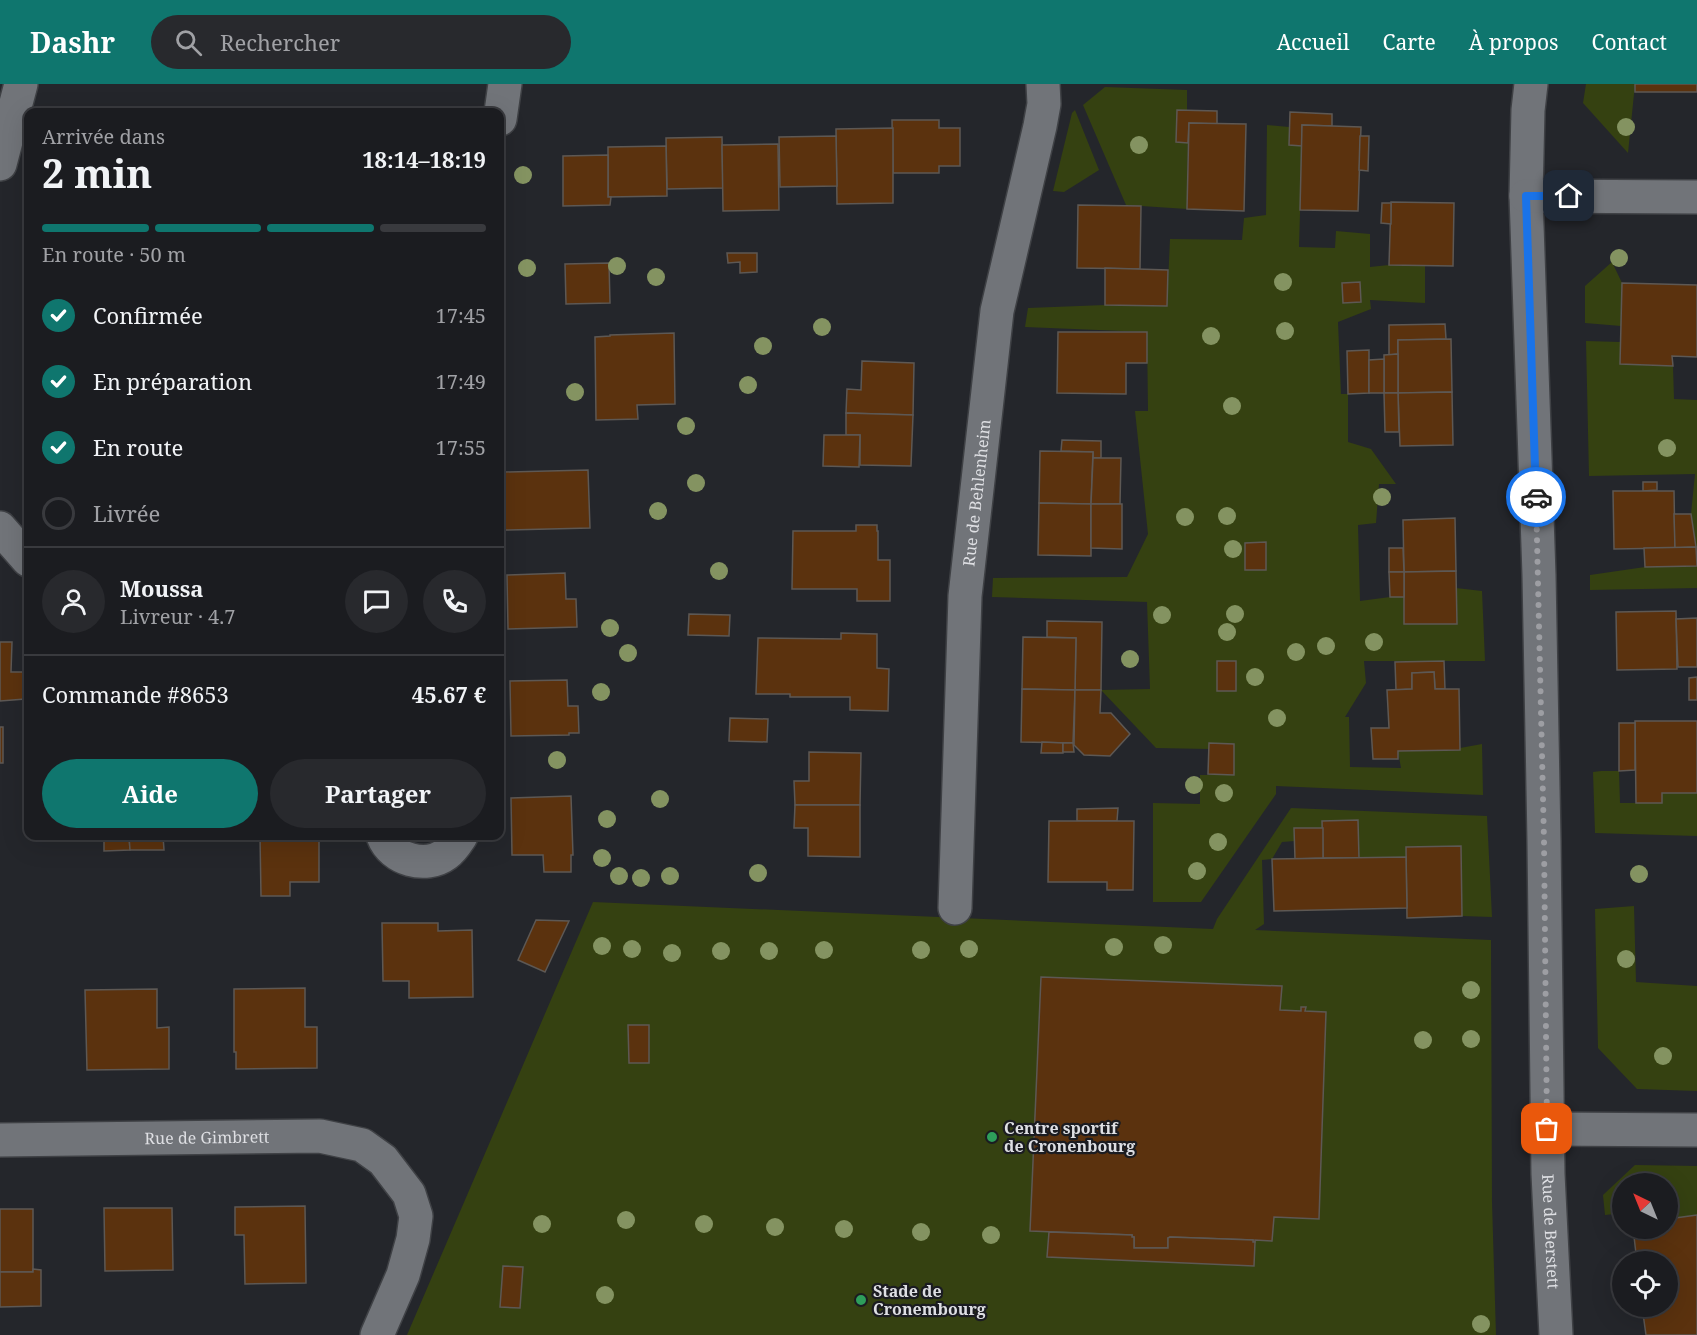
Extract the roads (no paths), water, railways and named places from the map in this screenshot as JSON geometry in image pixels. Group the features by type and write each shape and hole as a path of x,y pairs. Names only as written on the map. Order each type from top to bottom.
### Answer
{"street":[{"path":"0,164 21,84"},
{"path":"501,108 505,84"},
{"name":"Rue de Behlenheim","path":"955,908 965,596 996,311 1040,126 1044,104 1043,84"},
{"name":"Rue de Berstett","path":"1531,84 1528,110 1526,196 1539,587 1547,1129 1551,1269 1556,1335"},
{"path":"1526,196 1697,197"},
{"path":"0,528 24,555"},
{"path":"384,840 394,851 405,858 419,861 433,860 445,855 458,840"},
{"path":"1547,1129 1697,1130"},
{"name":"Rue de Gimbrett","path":"0,1140 320,1136 362,1145 383,1160 410,1194 416,1216 413,1239 403,1275 377,1335"}],"place":[{"name":"Centre sportif de Cronenbourg","path":"992,1137"},
{"name":"Stade de Cronembourg","path":"861,1300"}]}
